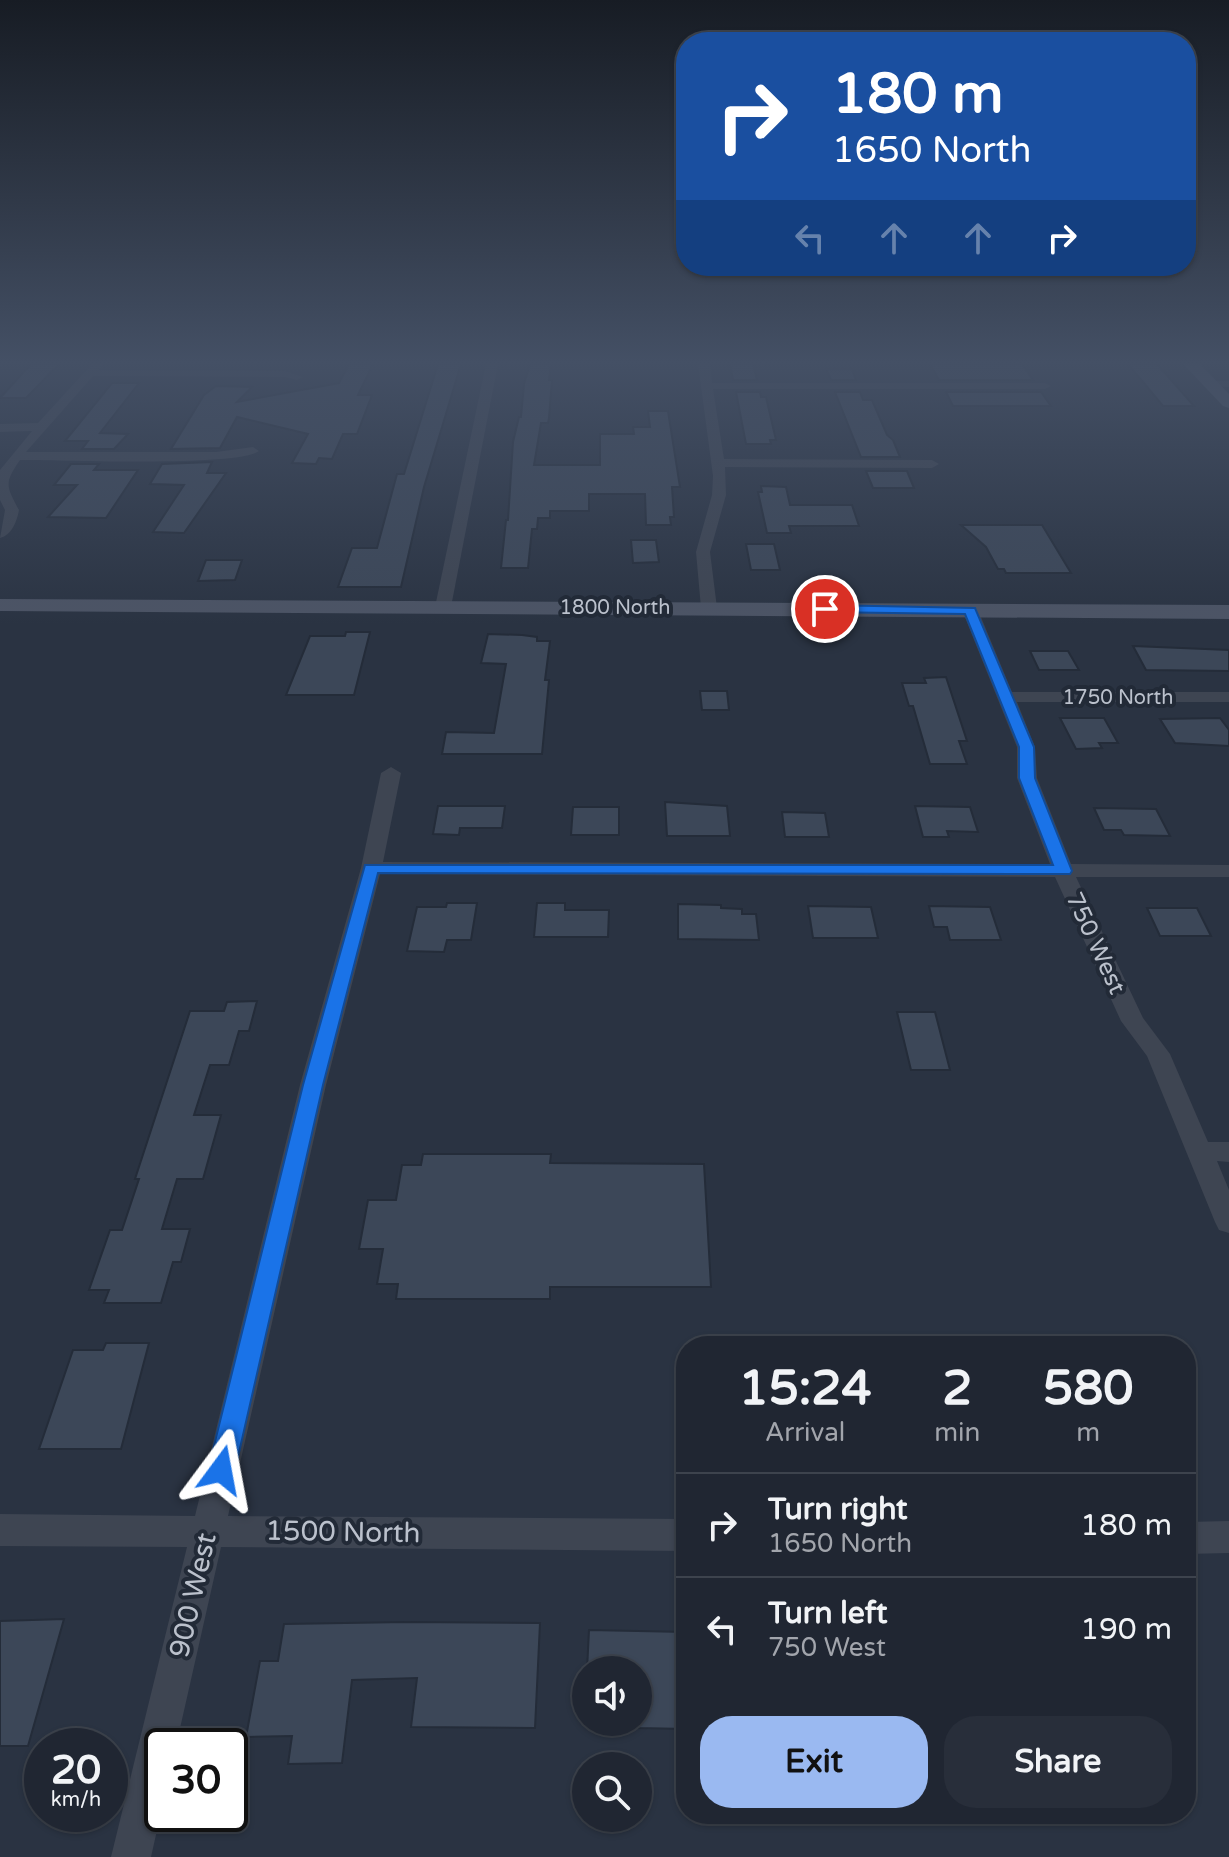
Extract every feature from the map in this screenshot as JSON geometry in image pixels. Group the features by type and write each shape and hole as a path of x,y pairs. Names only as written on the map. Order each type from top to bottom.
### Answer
{"street":[{"path":"0,534 9,523 12,510 2,491 1,478 21,451"},
{"path":"16,456 216,456 253,451"},
{"path":"443,607 475,451"},
{"path":"709,608 703,552 719,495 716,451"},
{"path":"718,463 932,464"},
{"name":"1800 North","path":"0,605 1229,612"},
{"name":"750 West","path":"970,610 1026,747 1027,778 1064,871 1133,1021 1158,1054 1229,1222"},
{"name":"1750 North","path":"1007,697 1229,697"},
{"name":"900 West","path":"131,1857 313,1085 371,868 391,773"},
{"path":"371,868 1229,871"},
{"path":"1199,1151 1229,1152"},
{"name":"1500 North","path":"0,1530 207,1529 676,1535"},
{"path":"1196,1538 1229,1537"}],"building":[{"path":"299,451 336,451 332,459 319,458 316,464 292,463"},
{"path":"411,451 435,451 401,587 338,587 352,548 377,548 397,474 404,474"},
{"path":"512,451 536,451 534,465 600,465 600,451 674,451 680,487 672,487 674,517 670,517 671,525 646,525 645,494 589,494 589,511 550,511 550,518 538,518 537,529 532,529 528,568 501,568"},
{"path":"858,451 897,451 900,457 861,457"},
{"path":"212,462 207,473 226,473 184,533 153,532 184,485 150,484 162,464"},
{"path":"71,464 99,464 94,470 138,470 106,518 48,517 77,485 54,485"},
{"path":"866,471 907,471 914,488 873,488"},
{"path":"761,486 786,487 790,505 852,505 859,526 789,526 791,533 767,533 758,492 762,492"},
{"path":"961,525 1042,525 1071,573 1006,573 1004,569 998,569 986,547"},
{"path":"631,540 656,540 659,562 633,563"},
{"path":"746,544 774,544 780,570 751,570"},
{"path":"206,560 242,560 235,580 198,581"},
{"path":"346,632 370,632 354,695 286,695 310,636 345,636"},
{"path":"488,634 522,635 537,637 537,641 550,641 542,754 442,754 446,732 494,733 506,664 481,663"},
{"path":"1133,646 1229,650 1229,671 1146,670"},
{"path":"1030,651 1068,651 1079,670 1039,670"},
{"path":"946,677 967,741 959,741 967,764 930,764 913,706 909,706 902,683 926,683 924,678"},
{"path":"700,691 727,691 729,710 702,710"},
{"path":"1060,718 1104,718 1118,743 1099,743 1102,748 1076,749"},
{"path":"1220,718 1229,730 1229,746 1175,743 1160,719"},
{"path":"665,802 727,806 730,836 667,836"},
{"path":"438,806 505,806 502,828 460,828 459,835 433,834"},
{"path":"915,806 970,807 978,832 947,831 949,837 923,837"},
{"path":"573,807 619,807 619,835 571,835"},
{"path":"1094,808 1156,809 1170,836 1124,835 1121,830 1104,830"},
{"path":"782,812 825,813 829,837 785,837"},
{"path":"447,903 477,903 471,940 447,940 444,952 407,951 417,907 446,907"},
{"path":"537,903 565,903 565,910 609,910 608,937 534,937"},
{"path":"678,904 721,905 721,908 742,909 742,914 756,914 759,940 678,939"},
{"path":"808,906 871,907 878,938 813,938"},
{"path":"929,906 990,907 1001,940 950,940 947,927 934,927"},
{"path":"1147,908 1197,908 1211,936 1160,936"},
{"path":"257,1001 249,1031 239,1031 229,1065 210,1065 194,1115 221,1115 203,1179 177,1179 162,1229 190,1229 181,1262 173,1262 161,1303 104,1303 109,1290 89,1290 110,1230 122,1230 139,1179 135,1179 190,1011 224,1011 227,1002"},
{"path":"897,1012 935,1012 950,1070 911,1070"},
{"path":"423,1154 551,1154 550,1163 704,1164 711,1287 550,1287 550,1299 396,1299 398,1284 377,1284 383,1249 359,1249 368,1200 396,1200 402,1165 421,1165"},
{"path":"106,1343 149,1343 121,1449 39,1449 73,1350 103,1350"},
{"path":"64,1619 33,1728 24,1728 24,1746 0,1746 0,1621"},
{"path":"540,1623 535,1728 411,1727 417,1678 352,1680 342,1763 288,1764 292,1736 248,1737 248,1728 260,1661 278,1661 284,1624"},
{"path":"589,1630 676,1632 676,1729 652,1728 652,1656 588,1656"}],"route":[{"path":"221,1470 313,1085 371,868 1064,871 1027,778 1026,747 970,610 825,609"}]}
